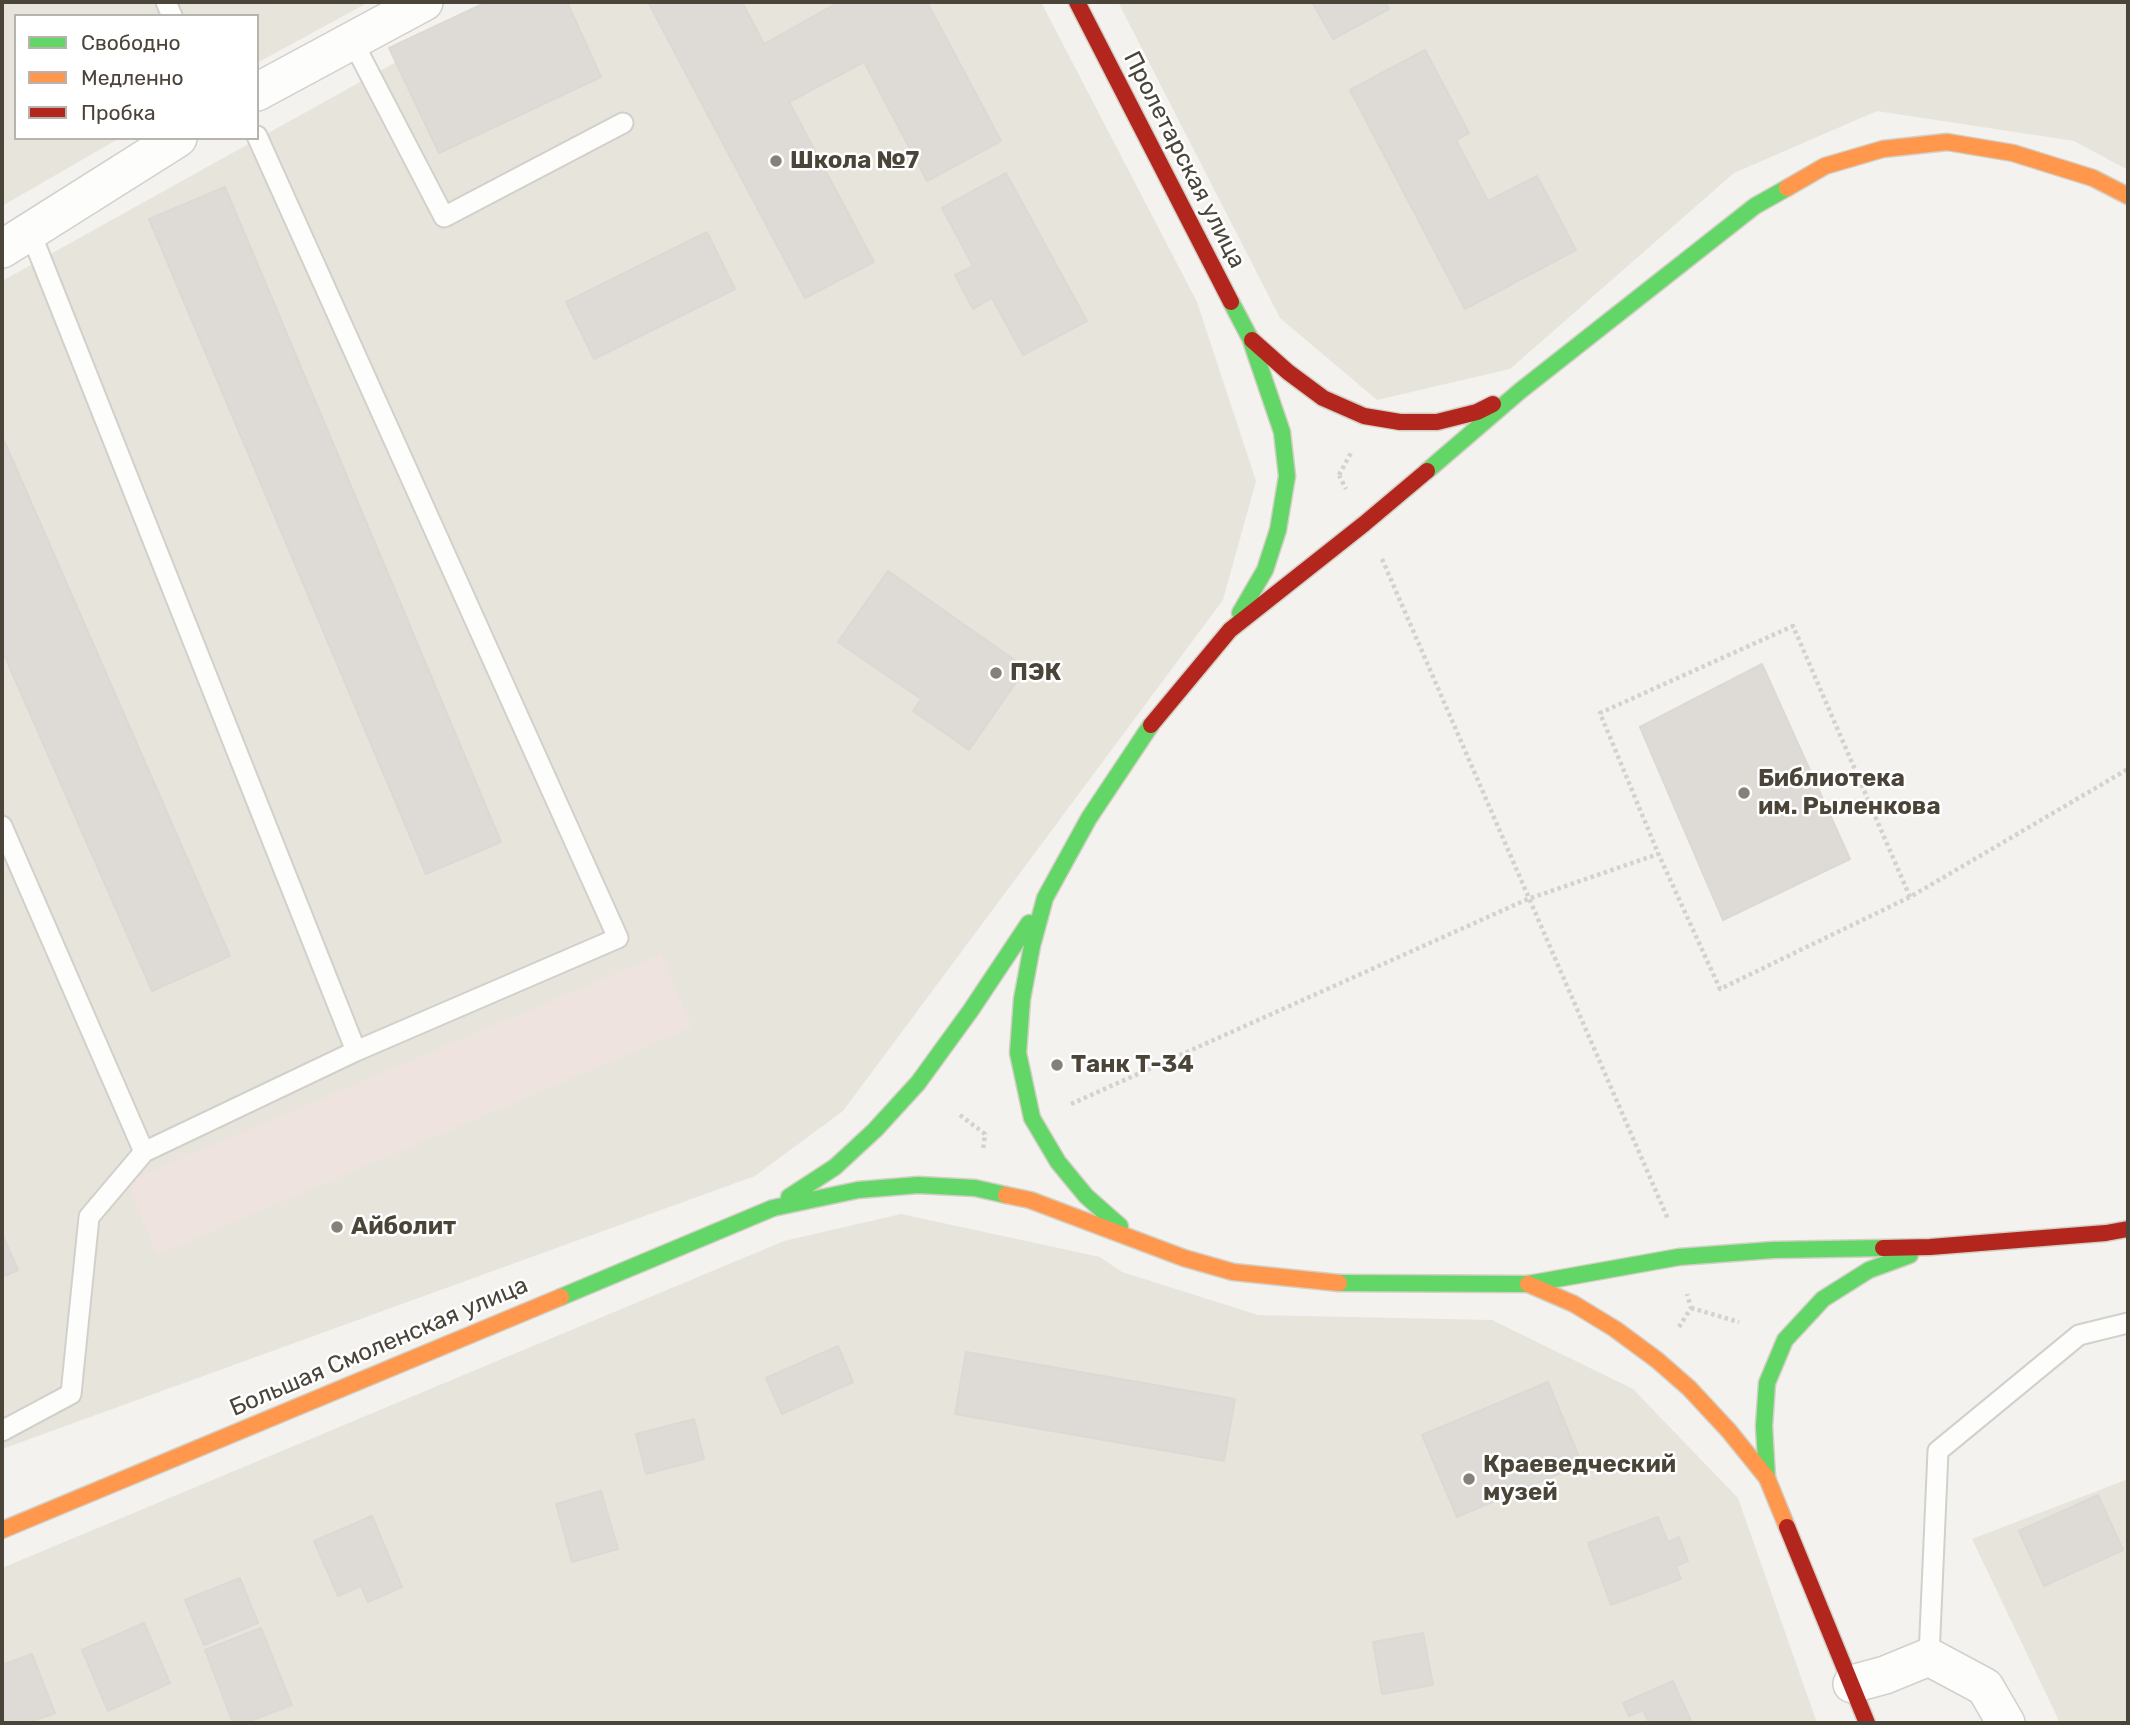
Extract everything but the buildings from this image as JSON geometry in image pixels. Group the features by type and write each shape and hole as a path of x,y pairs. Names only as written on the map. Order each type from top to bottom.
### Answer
{"main road":[{"name":"Пролетарская улица","path":"1077,2 1250,338 1282,432 1287,476 1278,530 1265,570 1230,630"},
{"path":"1134,1239 1079,1187 1058,1162 1032,1118 1018,1052 1022,999 1045,898 1090,818 1147,730 1230,630 1364,524 1520,391 1755,206 1825,166 1883,149 1947,142 2013,153 2092,178 2128,196"},
{"name":"Пролетарская улица","path":"1250,338 1287,372 1323,398 1364,416 1400,422 1437,422 1477,412 1520,391"},
{"name":"Большая Смоленская улица","path":"773,1208 835,1167 875,1130 918,1083 971,1010 1045,898"},
{"name":"Большая Смоленская улица","path":"2,1530 773,1208 858,1190 918,1185 975,1188 1030,1200 1184,1258 1233,1272 1339,1283 1528,1284"},
{"path":"1528,1284 1679,1257 1773,1250 1930,1247 2128,1229"},
{"path":"1767,1478 1764,1426 1767,1383 1784,1340 1823,1299 1869,1270 1930,1247"},
{"path":"1528,1284 1574,1304 1615,1329 1657,1360 1689,1388 1767,1478 1867,1723"}],"street":[{"path":"259,91 424,2"},
{"path":"16,240 175,140"},
{"path":"1852,1684 1885,1675 1929,1657 1985,1687 2006,1723"}],"lane":[{"path":"353,42 444,217 623,123"},
{"path":"2,1431 71,1394 89,1217 144,1152 356,1051 618,938 259,140"},
{"path":"16,240 356,1051"},
{"path":"2,826 144,1152"},
{"path":"1929,1657 1938,1451 2079,1335 2128,1324"}],"path":[{"path":"1339,475 1358,440"},
{"path":"1377,549 1671,1224"},
{"path":"1910,897 1793,626 1600,713 1658,853 1720,989 1910,897 2128,769"},
{"path":"1063,1107 1528,899 1658,853"},
{"path":"960,1115 985,1134 982,1154"},
{"path":"1674,1334 1691,1308 1739,1322"}],"shaded area":[{"path":"2,2 369,2 259,62 259,14 14,14 14,140 117,140 2,206"},
{"path":"504,2 1041,2 1197,302 1256,481 1223,600 843,1111 755,1176 2,1449 2,281"},
{"path":"1118,2 2128,2 2128,170 2074,141 1877,111 1734,173 1510,369 1377,400 1280,318"},
{"path":"661,954 692,1027 157,1255 126,1182"},
{"path":"901,1214 1100,1257 1122,1272 1258,1315 1492,1320 1633,1389 1738,1498 1817,1723 2,1723 2,1568 784,1241"},
{"path":"2128,1479 2128,1723 2060,1723 1972,1539"}],"traffic: fast":[{"path":"1427,471 1520,391 1755,206 1787,188"},
{"path":"1231,302 1250,338 1282,432 1287,476 1278,530 1265,570 1240,613"},
{"path":"1120,1226 1086,1196 1058,1162 1032,1118 1018,1053 1022,999 1045,898 1089,818 1151,725"},
{"path":"789,1197 835,1167 875,1130 918,1083 1029,923"},
{"path":"561,1297 773,1208 858,1190 918,1185 975,1188 1006,1195"},
{"path":"1339,1283 1528,1284 1679,1257 1773,1250 1883,1248"},
{"path":"1767,1478 1764,1426 1767,1383 1785,1340 1823,1299 1869,1270 1910,1255"}],"traffic: slow":[{"path":"1787,188 1825,166 1883,149 1947,142 2013,153 2093,178 2128,196"},
{"path":"1006,1195 1030,1200 1184,1258 1233,1272 1339,1283"},
{"path":"1528,1284 1574,1304 1615,1329 1689,1388 1767,1478 1787,1527"},
{"path":"2,1530 561,1297"}],"traffic: jam":[{"path":"1077,2 1231,302"},
{"path":"1252,340 1323,398 1364,416 1400,422 1437,422 1477,412 1493,404"},
{"path":"1151,725 1230,630 1427,471"},
{"path":"1883,1248 1930,1247 2128,1229"},
{"path":"1787,1527 1867,1723"}],"place":[{"name":"Школа №7","path":"776,161"},
{"name":"ПЭК","path":"996,673"},
{"name":"Библиотека им. Рыленкова","path":"1744,793"},
{"name":"Танк Т-34","path":"1057,1065"},
{"name":"Айболит","path":"337,1227"},
{"name":"Краеведческий музей","path":"1469,1479"}]}
